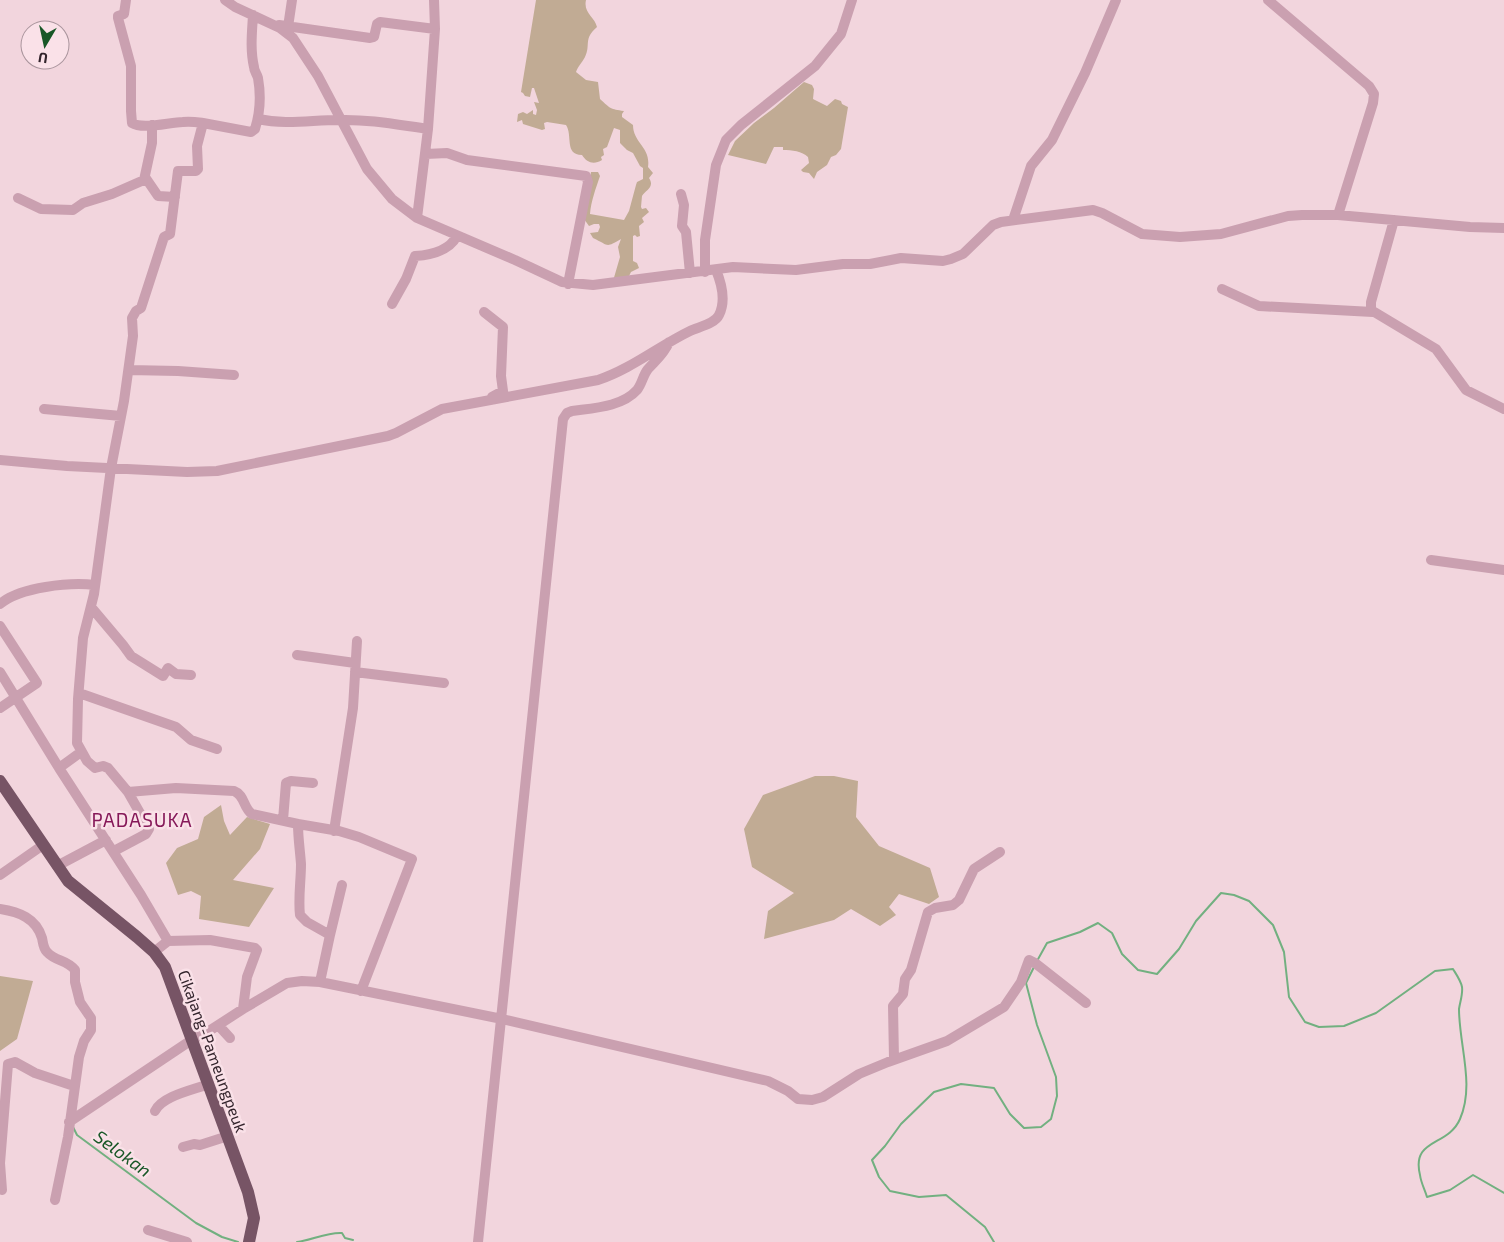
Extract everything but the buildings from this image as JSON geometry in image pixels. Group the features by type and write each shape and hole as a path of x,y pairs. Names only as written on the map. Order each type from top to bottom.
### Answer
{"main road":[{"name":"Cikajang-Pameungpeuk","path":"0,781 57,866 77,890 154,952 167,971 248,1192 254,1213 250,1242"}],"street":[{"path":"126,0 126,11 118,16 118,18 131,66 132,123 136,125 183,122 203,123 253,132 258,119 260,103 258,77 254,68 252,48 253,15"},
{"path":"225,0 289,34 318,76 351,142 374,179 392,200 417,218 515,260 555,280 568,284 593,285 740,267 796,270 843,264 870,264 901,258 936,261 952,259 963,254 994,225 1001,222 1093,210 1142,234 1187,238 1221,234 1288,216 1338,215 1504,228"},
{"path":"288,26 292,0"},
{"path":"417,218 428,129 435,29 434,0"},
{"path":"705,272 705,240 715,170 718,157 726,140 741,125 815,66 841,34 852,0"},
{"path":"1013,220 1031,166 1052,140 1085,73 1116,0"},
{"path":"1268,0 1369,86 1374,94 1373,103 1338,215"},
{"path":"272,24 370,38 374,37 377,24 380,22 435,29"},
{"path":"258,119 277,123 341,120 428,129"},
{"path":"114,851 146,834 149,828 128,792 108,768 103,766 95,768 87,762 77,744 83,638 95,585 111,468 129,370 133,336 132,318 136,311 141,308 164,237 170,234 178,171 196,171 198,169 197,146 203,123"},
{"path":"18,198 42,209 73,210 144,180 152,143 152,125"},
{"path":"426,154 447,153 467,160 586,176 588,182 568,284"},
{"path":"145,178 158,196 175,197"},
{"path":"681,194 684,205 682,226 686,232 690,273"},
{"path":"1373,312 1370,307 1371,302 1394,220"},
{"path":"392,304 406,279 415,256 430,255 452,246 457,236"},
{"path":"0,460 67,466 187,472 217,471 388,436 442,409 529,394 553,387 598,380 610,376 669,342 715,320 719,316 722,289 716,270"},
{"path":"1222,289 1259,306 1373,312 1436,349 1466,390 1504,409"},
{"path":"484,312 503,327 501,376 503,391 484,401"},
{"path":"478,1242 563,419 565,415 572,411 610,405 630,396 640,386 642,377 665,351 669,342"},
{"path":"129,370 234,375"},
{"path":"44,409 121,416"},
{"path":"1431,560 1504,570"},
{"path":"0,604 14,596 56,586 78,583 95,585"},
{"path":"90,607 133,658 163,676 168,668 176,674 191,675"},
{"path":"0,626 37,683 0,708"},
{"path":"334,831 352,714 357,641"},
{"path":"297,655 444,683"},
{"path":"0,672 59,768 114,851 168,941"},
{"path":"79,693 176,727 191,740 217,748"},
{"path":"59,768 81,752"},
{"path":"283,820 286,783 290,781 313,783"},
{"path":"128,792 176,788 234,792 241,796 249,812 359,837 412,859 360,991"},
{"path":"298,824 300,857 298,893 300,915 307,922 330,935"},
{"path":"57,866 106,840"},
{"path":"0,875 43,845"},
{"path":"894,1059 894,1006 903,994 905,979 911,970 928,912 960,900 974,869 1000,852"},
{"path":"320,982 342,885"},
{"path":"0,909 15,912 29,918 37,926 45,951 55,959 69,962 76,970 75,982 80,1002 91,1018 91,1030 84,1041 79,1057 74,1086 73,1120 55,1200"},
{"path":"154,952 168,941 210,940 255,948 257,950 247,977 243,1009"},
{"path":"73,1120 193,1039 219,1026 243,1009 287,983 302,981 320,982 502,1019 768,1081 788,1091 794,1097 804,1100 823,1097 859,1074 894,1059 947,1041 1004,1007 1022,982 1029,960 1086,1003"},
{"path":"219,1026 230,1038"},
{"path":"2,1190 0,1163 8,1064 15,1062 34,1073 74,1086"},
{"path":"155,1111 160,1103 166,1099 209,1084"},
{"path":"183,1147 194,1144 200,1145 228,1136"},
{"path":"148,1230 187,1242"}],"shaded area":[{"path":"536,0 586,0 586,8 597,27 590,35 587,53 576,72 586,80 598,82 600,99 606,105 613,109 624,111 622,117 633,125 636,136 647,155 648,167 653,173 649,178 651,184 642,196 641,207 642,209 646,208 649,212 642,218 644,222 639,226 640,236 633,236 633,261 637,263 639,268 631,272 628,278 613,281 620,257 618,247 621,239 607,245 593,238 590,233 598,232 599,224 589,226 584,219 591,172 598,172 600,176 590,214 624,220 629,211 637,182 643,179 643,168 633,153 620,143 620,130 614,128 607,147 603,149 604,155 601,157 602,160 593,163 582,155 573,152 566,125 547,122 544,123 545,129 542,130 523,124 522,120 517,122 518,114 523,112 527,114 533,110 533,114 536,115 537,110 534,102 539,103 534,88 532,88 530,97 525,96 521,92"},
{"path":"804,82 812,85 814,89 813,99 827,106 835,99 848,107 841,149 836,155 831,157 827,165 817,172 814,179 809,173 801,170 809,163 808,157 797,151 783,150 783,147 774,147 766,164 728,155 735,141"},
{"path":"815,776 834,776 858,781 856,817 879,846 930,868 939,897 929,904 899,894 889,907 896,915 880,926 851,909 834,920 764,939 768,911 794,893 752,867 744,829 763,795"},
{"path":"221,805 224,821 230,835 247,817 270,824 260,849 233,880 274,888 249,927 199,919 201,896 191,891 178,895 166,863 177,848 198,839 204,817"},
{"path":"0,976 33,981 17,1039 0,1051"}],"waterway":[{"path":"1037,961 1047,943 1080,932 1098,923 1112,933 1122,954 1138,970 1157,974 1179,949 1196,921 1221,893 1234,895 1249,901 1273,925 1284,952 1289,997 1305,1022 1319,1027 1344,1026 1376,1013 1435,971 1453,969 1462,987 1459,1009 1466,1093 1460,1119 1454,1128 1426,1148 1421,1155 1419,1163 1421,1178 1427,1197 1450,1190 1473,1175 1504,1193"},
{"path":"994,1242 985,1227 946,1195 919,1197 890,1191 879,1177 872,1160 901,1124 934,1092 961,1084 994,1088 1010,1114 1024,1128 1041,1127 1051,1119 1057,1096 1056,1077 1037,1025 1026,983 1034,967"},
{"name":"Selokan","path":"73,1127 77,1135 196,1223 222,1237 238,1242"},
{"name":"Selokan","path":"297,1242 336,1233 342,1233 345,1238 353,1240"}],"district":[{"name":"PADASUKA","path":"142,819"}]}
